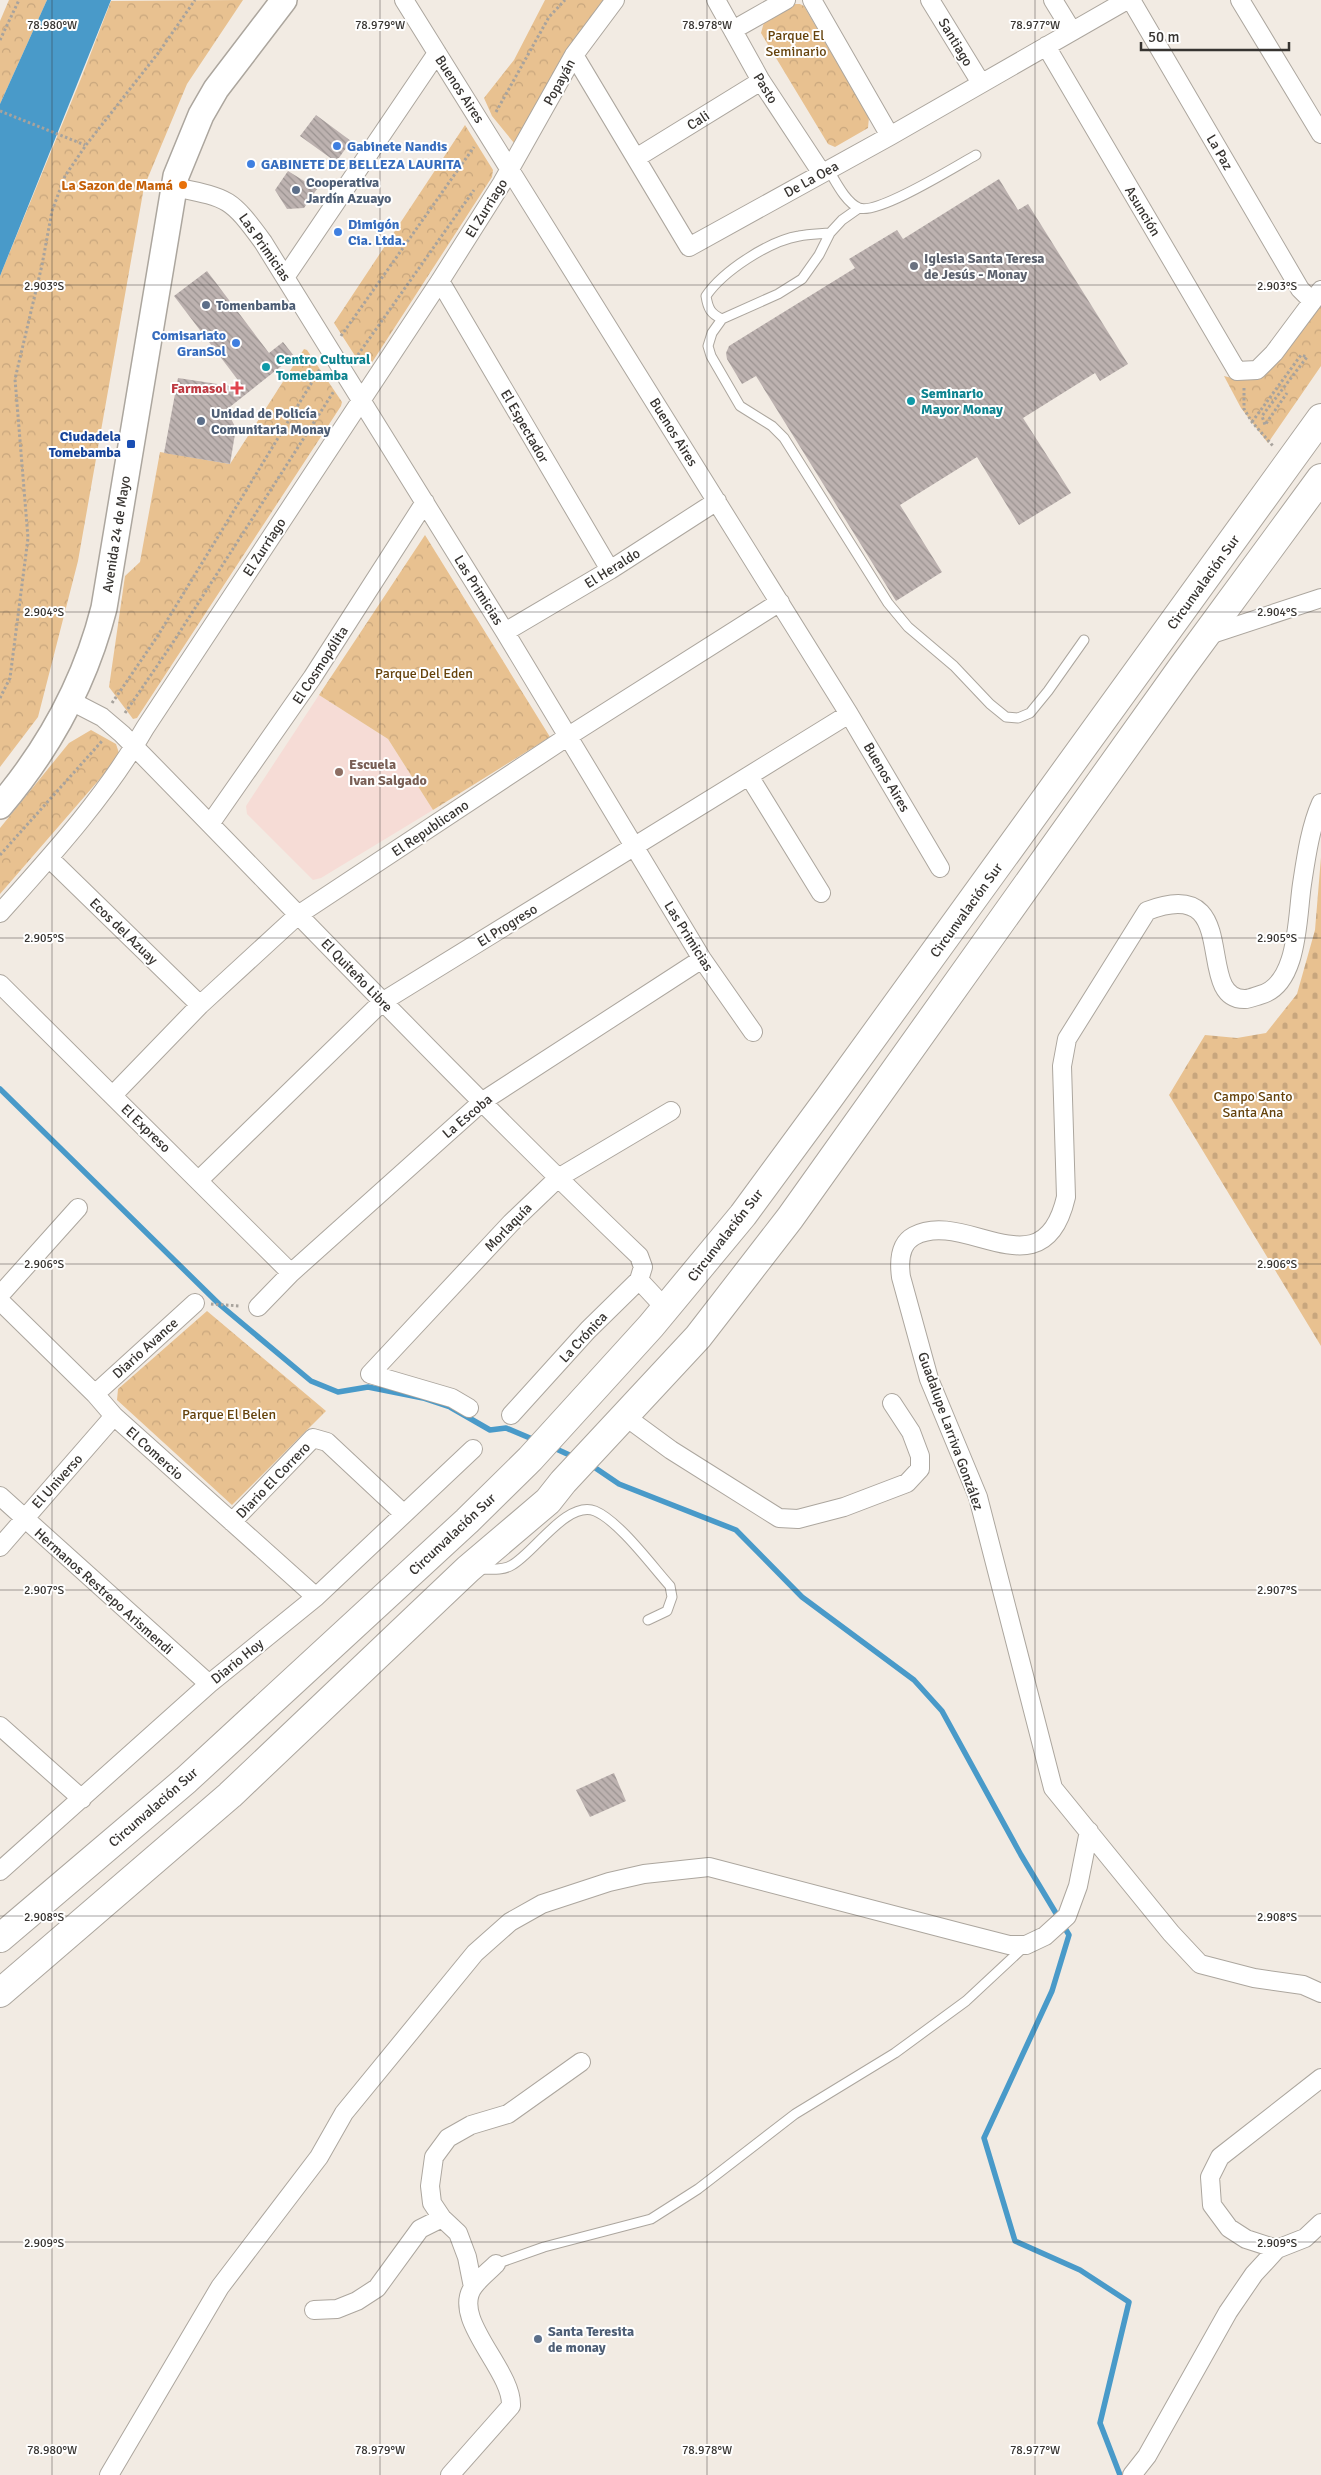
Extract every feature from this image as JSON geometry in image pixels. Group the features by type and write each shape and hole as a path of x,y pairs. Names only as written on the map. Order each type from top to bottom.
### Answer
{"highway":[{"name":"Circunvalación Sur","path":"0,1938 186,1780 467,1521 530,1458 666,1308 743,1215 846,1076 1321,418"},
{"path":"0,1993 230,1795 468,1569 548,1501 563,1482 626,1417 698,1337 790,1218 1183,666 1321,478"}],"main road":[{"name":"Avenida 24 de Mayo","path":"0,806 33,765 71,701 90,655 104,608 176,176 189,142 216,89 284,0"}],"street":[{"name":"Buenos Aires","path":"404,0 850,714 940,868"},
{"name":"Popayán","path":"510,168 574,55 615,0"},
{"name":"Pasto","path":"716,0 761,82 825,171"},
{"path":"733,30 786,0"},
{"path":"812,0 890,136"},
{"name":"Santiago","path":"930,0 981,83"},
{"path":"1053,0 1072,31"},
{"name":"De La Oea","path":"574,55 690,246 890,136 1127,0"},
{"name":"La Paz","path":"1131,0 1300,289 1317,296"},
{"path":"1240,0 1321,134"},
{"name":"Asunción","path":"1046,46 1237,371 1243,372"},
{"path":"286,276 437,53"},
{"name":"Cali","path":"636,158 761,82"},
{"name":"El Zurriago","path":"0,913 49,858 125,762 440,281 510,168"},
{"name":"Las Primicias","path":"174,188 219,197 235,205 286,276 505,632 702,959 753,1032"},
{"name":"El Espectador","path":"440,281 610,570"},
{"path":"1243,372 1257,370 1274,353 1317,296"},
{"name":"El Heraldo","path":"505,632 610,570 717,501"},
{"name":"El Cosmopólita","path":"210,824 312,678 425,502"},
{"path":"1183,666 1208,635 1321,598"},
{"name":"El Republicano","path":"113,1095 200,1005 298,915 567,737 780,602"},
{"name":"El Quiteño Libre","path":"71,701 109,722 135,746 382,1002 639,1256 643,1267 639,1280"},
{"name":"El Progreso","path":"199,1180 382,1002 850,714"},
{"path":"750,776 821,893"},
{"name":"Guadalupe Larriva González","path":"1321,804 1311,834 1302,884 1296,937 1290,962 1279,981 1265,994 1245,999 1232,996 1221,983 1209,924 1200,912 1186,903 1166,903 1147,911 1067,1039 1062,1066 1066,1197 1063,1211 1048,1232 1031,1243 1011,1246 936,1229 923,1231 911,1237 904,1246 899,1260 901,1277 930,1379 978,1497 1053,1788 1171,1933 1200,1964 1254,1978 1303,1985 1321,1994"},
{"name":"Ecos del Azuay","path":"49,858 200,1005"},
{"name":"La Escoba","path":"258,1307 291,1273 482,1101 702,959"},
{"name":"El Expreso","path":"0,984 291,1273"},
{"name":"Morlaquía","path":"469,1408 452,1398 370,1374 511,1223 558,1178 671,1111"},
{"path":"0,1295 78,1208"},
{"path":"639,1280 666,1308"},
{"name":"La Crónica","path":"511,1415 588,1330 639,1280"},
{"name":"El Comercio","path":"0,1301 95,1394 114,1416 316,1596"},
{"name":"Diario Avance","path":"95,1394 195,1303"},
{"path":"626,1417 671,1450 779,1518 798,1519 844,1506 907,1483 920,1469 920,1456 911,1432 892,1403"},
{"name":"El Universo","path":"0,1547 114,1416"},
{"name":"Diario El Correro","path":"232,1522 313,1438 327,1442 404,1514"},
{"name":"Diario Hoy","path":"0,1871 209,1684 316,1596 473,1449"},
{"name":"Hermanos Restrepo Arismendi","path":"0,1496 209,1684"},
{"path":"0,1726 82,1799"},
{"path":"109,2475 220,2287 319,2156 344,2113 469,1960 510,1922 542,1904 609,1882 644,1874 710,1867 962,1934 1008,1945 1026,1945 1045,1936 1067,1916 1078,1886 1089,1831"},
{"path":"473,2287 467,2257 458,2233 442,2218 432,2203 430,2186 434,2156 448,2138 471,2125 508,2114 581,2062"},
{"path":"1278,2248 1246,2239 1229,2228 1212,2205 1210,2177 1220,2156 1321,2078"},
{"path":"314,2310 344,2306 357,2301 377,2288 420,2229 442,2218"},
{"path":"1132,2475 1147,2456 1228,2312 1254,2274 1278,2248 1305,2238 1321,2223"},
{"path":"450,2475 511,2406 512,2396 504,2377 469,2315 469,2298 473,2287 496,2264"}],"lane":[{"path":"976,155 897,199 870,208 859,208 842,220 830,233 819,255 802,279 778,294 722,319 712,333 708,346 720,374 740,406 772,426 784,438 888,603 908,627 954,666 990,704 1006,716 1018,718 1030,713 1084,640"},
{"path":"825,171 859,208"},
{"path":"722,319 712,315 706,296 714,284 740,263 797,236 830,233"},
{"path":"468,1569 497,1570 512,1566 572,1514 586,1509 596,1511 616,1525 670,1586 672,1597 667,1610 648,1620"},
{"path":"496,2264 544,2247 651,2218 698,2188 795,2114 895,2054 966,2001 1026,1945"}],"path":[{"path":"0,40 19,0"},
{"path":"0,698 10,678 28,538 15,379 42,266 52,211 65,176 86,145 159,52 195,0"},
{"path":"109,722 156,637 332,350 486,129 549,17 565,0"},
{"path":"0,111 86,145"},
{"path":"0,855 172,644 345,373 477,185"},
{"path":"1252,422 1301,355 1307,357 1262,416 1265,425 1287,393"},
{"path":"1243,372 1244,409 1268,442 1291,460"},
{"path":"195,1303 258,1307"}],"shaded area":[{"name":"Escuela Ivan Salgado","path":"319,695 388,739 433,810 321,878 313,880 247,814 246,806"}],"green space":[{"path":"9,0 47,0 0,104 0,21"},
{"path":"243,0 187,84 144,187 78,561 38,717 0,767 0,276 111,1"},
{"path":"545,0 607,0 518,141 514,143 492,116 484,98 514,60"},
{"name":"Parque El Seminario","path":"795,4 804,6 869,117 868,128 835,147 828,144 761,33 764,22"},
{"path":"465,125 493,170 492,177 371,364 361,365 334,323"},
{"path":"1321,303 1321,366 1268,443 1241,408 1224,376 1236,379"},
{"path":"304,349 307,350 342,402 341,406 137,718 133,719 109,687 125,576 140,562 160,452 230,464"},
{"name":"Parque Del Eden","path":"425,535 550,737 433,810 388,739 319,695"},
{"path":"91,730 116,744 119,753 111,766 0,894 0,828 69,743"},
{"name":"Campo Santo Santa Ana","path":"1321,857 1321,1346 1169,1095 1205,1035 1237,1038 1266,1033 1297,994 1315,930"},
{"name":"Parque El Belen","path":"207,1311 326,1411 232,1505 117,1400 118,1389"}],"water":[{"path":"47,0 111,0 0,276 0,104"}],"building":[{"path":"316,115 351,141 336,162 300,136"},
{"name":"Cooperativa Jardín Azuayo","path":"288,171 317,189 304,208 287,209 275,190"},
{"name":"Seminario Mayor Monay","path":"999,179 1018,210 1028,204 1128,364 1100,381 1095,373 1023,418 1071,493 1019,525 977,457 900,505 942,572 896,601 756,376 742,384 727,359 726,353 729,346 855,268 849,259 897,230 903,239"},
{"path":"207,271 269,353 283,342 294,356 226,410 236,428 230,464 164,453 178,378 244,388 174,296"},
{"path":"614,1773 626,1801 590,1817 576,1790"}],"waterway":[{"path":"0,1089 219,1304 311,1381 338,1392 368,1387 423,1398 450,1407 490,1430 506,1428 537,1441"},
{"path":"552,1447 576,1458"},
{"path":"591,1465 619,1484 736,1530 802,1597 914,1680 942,1711 1021,1855 1069,1935 1052,1991 984,2138 1015,2241 1080,2270 1129,2302 1100,2423 1120,2475"}],"place":[{"name":"Gabinete Nandis","path":"337,146"},
{"name":"GABINETE DE BELLEZA LAURITA","path":"251,164"},
{"name":"La Sazon de Mamá","path":"183,185"},
{"name":"Cooperativa Jardín Azuayo","path":"296,190"},
{"name":"Dimigón Cia. Ltda.","path":"338,232"},
{"name":"Iglesia Santa Teresa de Jesús - Monay","path":"914,266"},
{"name":"Tomenbamba","path":"206,305"},
{"name":"Comisariato GranSol","path":"236,343"},
{"name":"Centro Cultural Tomebamba","path":"266,367"},
{"name":"Farmasol","path":"237,388"},
{"name":"Seminario Mayor Monay","path":"911,401"},
{"name":"Unidad de Policía Comunitaria Monay","path":"201,421"},
{"name":"Ciudadela Tomebamba","path":"131,444"},
{"name":"Escuela Ivan Salgado","path":"339,772"},
{"name":"Santa Teresita de monay","path":"538,2339"}]}
